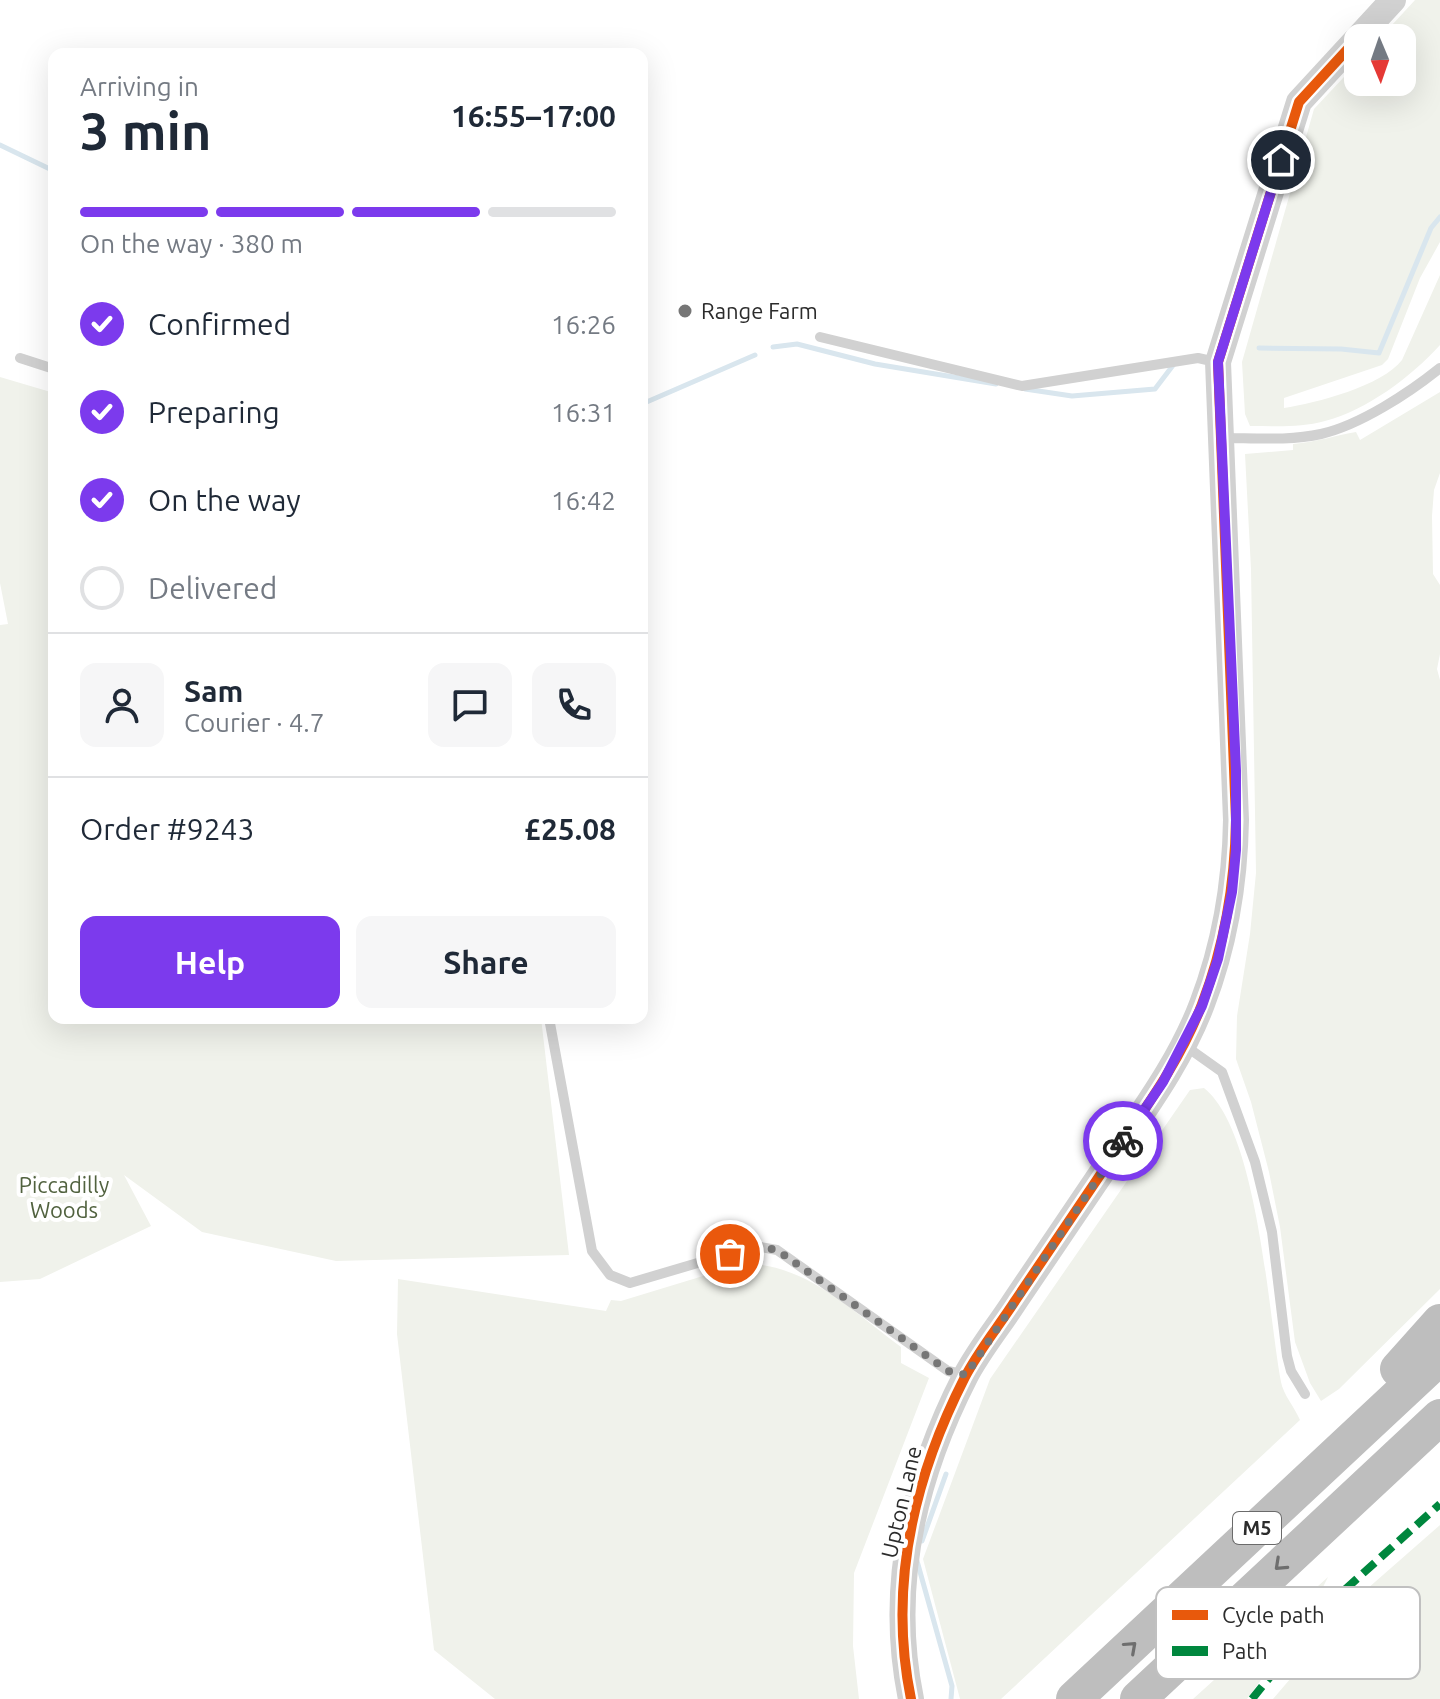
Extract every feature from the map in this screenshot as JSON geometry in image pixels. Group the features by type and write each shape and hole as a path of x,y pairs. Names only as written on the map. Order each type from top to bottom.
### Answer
{"highway":[{"name":"M5","path":"1287,1498 1366,1402 1440,1322"},
{"name":"M5","path":"1196,1587 1440,1357"},
{"name":"M5","path":"1257,1587 1440,1417"},
{"name":"M5","path":"1318,1530 1422,1462 1440,1446"},
{"name":"M5","path":"1074,1699 1156,1624"},
{"name":"M5","path":"1138,1699 1159,1679"}],"street":[{"name":"Upton Lane","path":"1371,24 1393,0"},
{"name":"Upton Lane","path":"911,1699 902,1629 907,1541 926,1463 966,1375 1163,1082 1183,1045 1218,959 1232,892 1236,850 1236,771 1218,362 1299,102 1344,53"}],"lane":[{"path":"820,337 1022,386 1198,358 1218,362"},
{"path":"20,358 48,367"},
{"path":"1219,438 1293,437 1332,431 1396,398 1440,368"},
{"path":"550,1024 592,1251 610,1275 630,1283 755,1246 777,1250 948,1371 966,1375"},
{"path":"1183,1045 1209,1060 1222,1072 1255,1162 1272,1232 1287,1356 1291,1371 1305,1394"}],"green space":[{"path":"1415,0 1440,0 1440,242 1420,278 1388,359 1382,365 1284,398 1284,408 1348,392 1380,378 1392,369 1402,360 1440,275 1440,345 1387,391 1341,416 1306,425 1250,426 1245,414 1242,362 1314,109 1344,77 1344,96 1416,96 1416,24 1393,24"},
{"name":"Piccadilly Woods","path":"0,377 48,391 48,1024 542,1024 569,1255 336,1261 202,1232 124,1175 151,1226 40,1279 0,1282 0,625 8,624 0,583"},
{"path":"1440,392 1440,473 1434,490 1432,516 1433,574 1440,585 1440,654 1437,669 1440,680 1440,1289 1339,1389 1321,1401 1310,1383 1295,1342 1280,1227 1269,1172 1236,1059 1237,1016 1256,873 1251,569 1245,454 1293,450 1293,444 1356,432 1360,440"},
{"path":"1204,1088 1222,1110 1237,1142 1249,1181 1281,1382 1300,1420 1001,1699 960,1699 923,1559 990,1379 1190,1090"},
{"path":"754,1264 795,1274 832,1295 901,1347 901,1363 929,1378 854,1573 853,1646 859,1699 495,1699 434,1650 397,1334 398,1279 606,1311 611,1300 621,1301 726,1269"},
{"path":"1440,1525 1440,1699 1273,1699 1290,1679 1420,1679 1420,1587 1369,1587"},
{"path":"1215,1679 1262,1679 1247,1699 1193,1699"}],"waterway":[{"path":"0,145 48,168"},
{"path":"1259,348 1341,349 1379,353 1431,228 1440,217"},
{"path":"773,347 797,344 875,364 996,384"},
{"path":"648,401 755,355"},
{"path":"1025,389 1072,396 1155,389 1174,364"},
{"path":"922,1541 946,1474"},
{"path":"917,1561 952,1686 951,1699"}],"marked path":[{"path":"1348,1587 1440,1504"},
{"path":"1252,1699 1268,1679"}],"cycle path":[{"path":"911,1699 903,1616 910,1534 919,1493 947,1415 976,1357 1175,1061 1194,1024 1217,959 1231,890 1236,820 1218,362 1299,102 1344,53"}],"way so far":[{"path":"730,1254 755,1246 777,1250 948,1371 966,1375 1123,1141"}],"place":[{"name":"Range Farm","path":"685,311"}],"route":[{"path":"1123,1141 1163,1082 1202,1006 1218,959 1232,892 1236,850 1236,771 1218,362 1281,160"}]}
